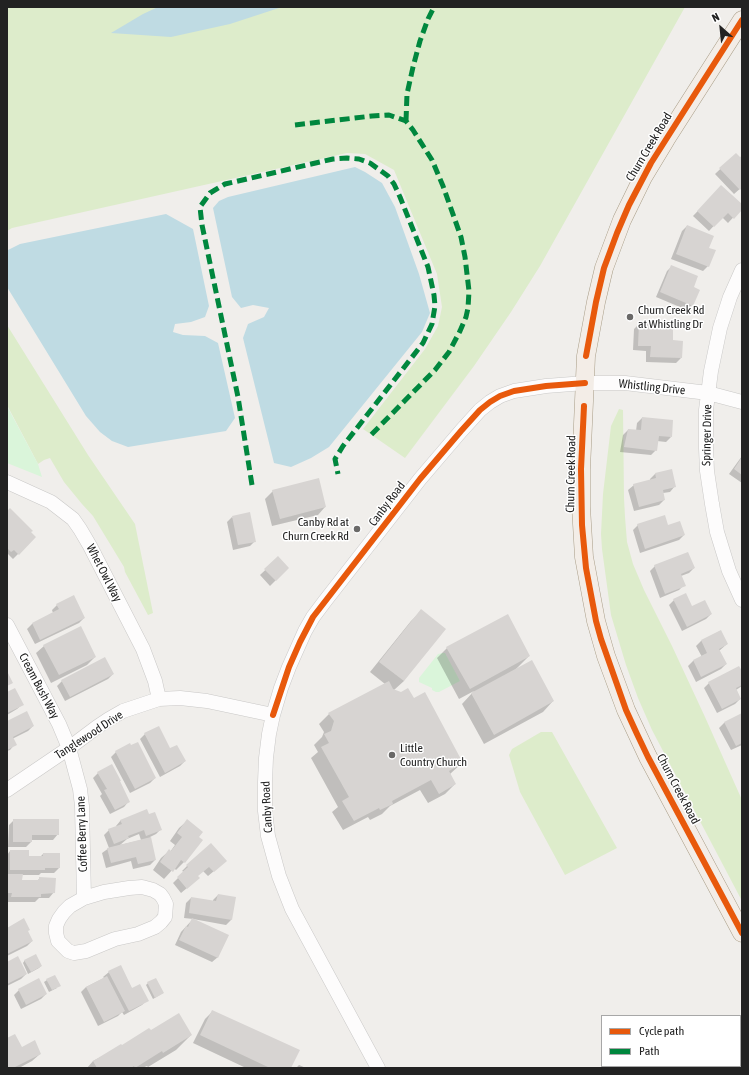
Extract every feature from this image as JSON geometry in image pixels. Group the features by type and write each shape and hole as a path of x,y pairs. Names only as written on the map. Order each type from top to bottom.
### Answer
{"main road":[{"name":"Churn Creek Road","path":"742,20 651,163 622,220 604,268 586,356 581,469 584,557 596,621 616,684 626,710 648,757 742,933"}],"street":[{"name":"Springer Drive","path":"742,270 730,297 720,328 711,371 706,410 707,471 712,504 724,558 742,600"},
{"name":"Whistling Drive","path":"585,382 625,383 708,393 742,402"},
{"name":"Canby Road","path":"378,1068 292,909 274,860 268,836 265,811 266,758 273,715 289,667 300,642 314,617 420,479 461,430 480,410 500,396 525,389 585,382"},
{"name":"Whet Owl Way","path":"7,482 51,502 73,519 80,529 143,649 155,681 159,700"},
{"name":"Cream Bush Way","path":"7,625 59,724 69,748"},
{"name":"Tanglewood Drive","path":"7,790 97,727 123,711 159,700 180,698 207,701 273,715"},
{"name":"Coffee Berry Lane","path":"69,748 80,789 82,806 84,898"},
{"path":"142,887 160,894 166,904 165,917 161,922 138,934 115,939 86,951 74,953 58,941 56,926 59,919 70,906 84,898 104,892 142,887"}],"green space":[{"path":"7,7 685,7 540,266 474,366 405,458 363,429 425,349 438,326 442,307 437,274 394,170 365,154 347,153 12,228 7,231"},
{"path":"7,325 88,455 135,524 153,613 148,615 125,572 124,567 93,516 64,482 50,458 38,464 7,405"},
{"path":"7,406 38,464 42,477 7,463"},
{"path":"619,409 623,410 624,498 627,542 633,564 705,717 742,800 742,901 652,730 626,665 611,615 601,534 603,494 611,426"},
{"path":"445,653 460,681 439,692 436,692 432,690 432,688 419,682 419,678 438,654"},
{"path":"541,732 552,732 617,848 565,875 520,792 509,755 512,749"}],"water":[{"path":"158,7 282,7 230,24 171,37 111,33"},
{"path":"355,167 382,183 395,207 419,274 430,313 422,332 329,447 311,458 291,467 274,463 243,338 248,324 264,317 269,308 253,305 241,308 232,297 213,208 219,201 228,197"},
{"path":"166,214 193,229 209,306 205,317 191,322 175,324 173,332 183,335 205,336 218,343 235,418 226,431 128,447 112,441 100,432 86,416 7,287 7,252 20,244"}],"building":[{"path":"736,153 740,157 742,156 742,188 740,190 719,168"},
{"path":"721,185 742,204 742,210 734,219 728,213 714,227 697,211"},
{"path":"687,225 714,236 709,248 716,250 709,267 676,254"},
{"path":"671,265 698,276 694,287 700,290 693,306 660,292"},
{"path":"639,323 673,324 673,340 683,341 682,358 650,357 651,346 638,346"},
{"path":"642,417 673,420 672,437 659,436 657,451 624,447 628,429 641,430"},
{"path":"742,457 742,475 734,469"},
{"path":"672,469 676,487 663,490 665,500 639,507 633,484 656,478 655,473"},
{"path":"319,478 326,507 280,519 272,490"},
{"path":"10,508 33,531 31,532 36,537 19,555 14,550 11,552 7,548 7,511"},
{"path":"250,512 256,542 238,545 232,516"},
{"path":"665,515 668,525 680,521 685,535 645,549 637,524"},
{"path":"688,552 695,568 681,574 686,586 665,594 654,565"},
{"path":"278,556 289,568 276,581 264,569"},
{"path":"686,593 692,606 705,600 712,614 687,627 673,599"},
{"path":"74,595 85,618 40,640 32,623 59,609 56,604"},
{"path":"421,609 446,629 404,681 379,662"},
{"path":"508,614 530,656 470,689 446,647"},
{"path":"81,626 96,657 59,675 43,645"},
{"path":"721,630 728,644 719,649 727,664 701,677 693,660 707,653 701,640"},
{"path":"105,657 114,674 70,697 61,680"},
{"path":"532,660 554,701 494,735 471,693"},
{"path":"739,666 742,671 742,685 736,688 741,699 722,709 708,682"},
{"path":"7,671 13,683 7,686"},
{"name":"Little Country Church","path":"389,681 393,689 401,692 408,688 414,698 425,692 463,763 449,771 456,784 439,794 431,780 392,801 393,804 380,810 379,808 354,821 342,801 349,797 321,747 329,743 324,734 331,731 334,721 328,713"},
{"path":"15,688 24,705 7,713 7,692"},
{"path":"27,711 34,726 13,737 17,745 7,750 7,721"},
{"path":"742,713 742,743 736,746 724,722"},
{"path":"159,726 170,748 177,745 186,761 165,773 144,733"},
{"path":"138,742 156,778 135,789 115,751 130,743 131,745"},
{"path":"112,764 130,802 115,810 104,790 107,789 97,772"},
{"path":"147,809 149,814 155,812 162,830 146,836 144,830 128,836 129,838 114,844 108,829 122,824 120,820"},
{"path":"13,819 59,819 59,835 32,835 32,842 13,842"},
{"path":"187,819 203,832 199,837 203,840 185,863 181,860 173,872 160,862 169,849 171,851 182,837 177,833"},
{"path":"151,837 156,860 138,864 136,857 111,863 107,848"},
{"path":"211,843 227,861 214,872 209,867 198,876 200,878 187,889 177,877 188,867 186,865"},
{"path":"10,850 29,850 29,856 43,856 43,853 60,853 60,868 45,868 45,870 10,870"},
{"path":"7,874 23,874 22,880 39,880 39,877 56,878 55,893 41,894 41,897 11,897 12,893 7,893"},
{"path":"218,894 236,897 232,920 189,913 191,897 216,901"},
{"path":"24,918 30,930 28,931 33,941 7,954 7,928"},
{"path":"192,918 229,935 218,958 179,940"},
{"path":"36,954 42,966 31,972 24,960"},
{"path":"18,956 27,974 7,984 7,962"},
{"path":"121,965 132,988 140,984 149,1001 129,1011 108,971"},
{"path":"55,975 61,986 52,990 46,979"},
{"path":"107,976 125,1011 104,1022 86,987"},
{"path":"39,978 47,994 26,1005 18,989"},
{"path":"156,978 164,993 155,998 147,982"},
{"path":"212,1010 300,1050 291,1068 270,1068 200,1035"},
{"path":"179,1013 192,1035 135,1068 134,1066 131,1068 97,1068 93,1061 149,1028 151,1030"},
{"path":"15,1034 22,1047 35,1040 41,1054 13,1068 7,1068 7,1038"}],"marked path":[{"path":"406,121 407,94 413,67 420,41 434,7"},
{"path":"295,125 389,115 406,121 432,160 461,237 469,291 466,317 460,331 449,352 435,370 368,438"},
{"path":"252,485 238,397 202,225 200,207 210,193 225,184 333,159 347,158 359,159 370,163 388,176 394,184 428,267 435,306 432,324 423,343 343,446 335,459 338,474"}],"cycle path":[{"path":"586,356 604,268 629,205 651,163 742,20"},
{"path":"273,715 289,667 313,617 420,479 480,410 500,396 514,391 546,386 585,383"},
{"path":"584,406 581,469 582,525 586,568 601,639 626,710 648,757 742,933"}],"place":[{"name":"Churn Creek Rd at Whistling Dr","path":"630,317"},
{"name":"Canby Rd at Churn Creek Rd","path":"357,529"},
{"name":"Little Country Church","path":"392,755"}]}
